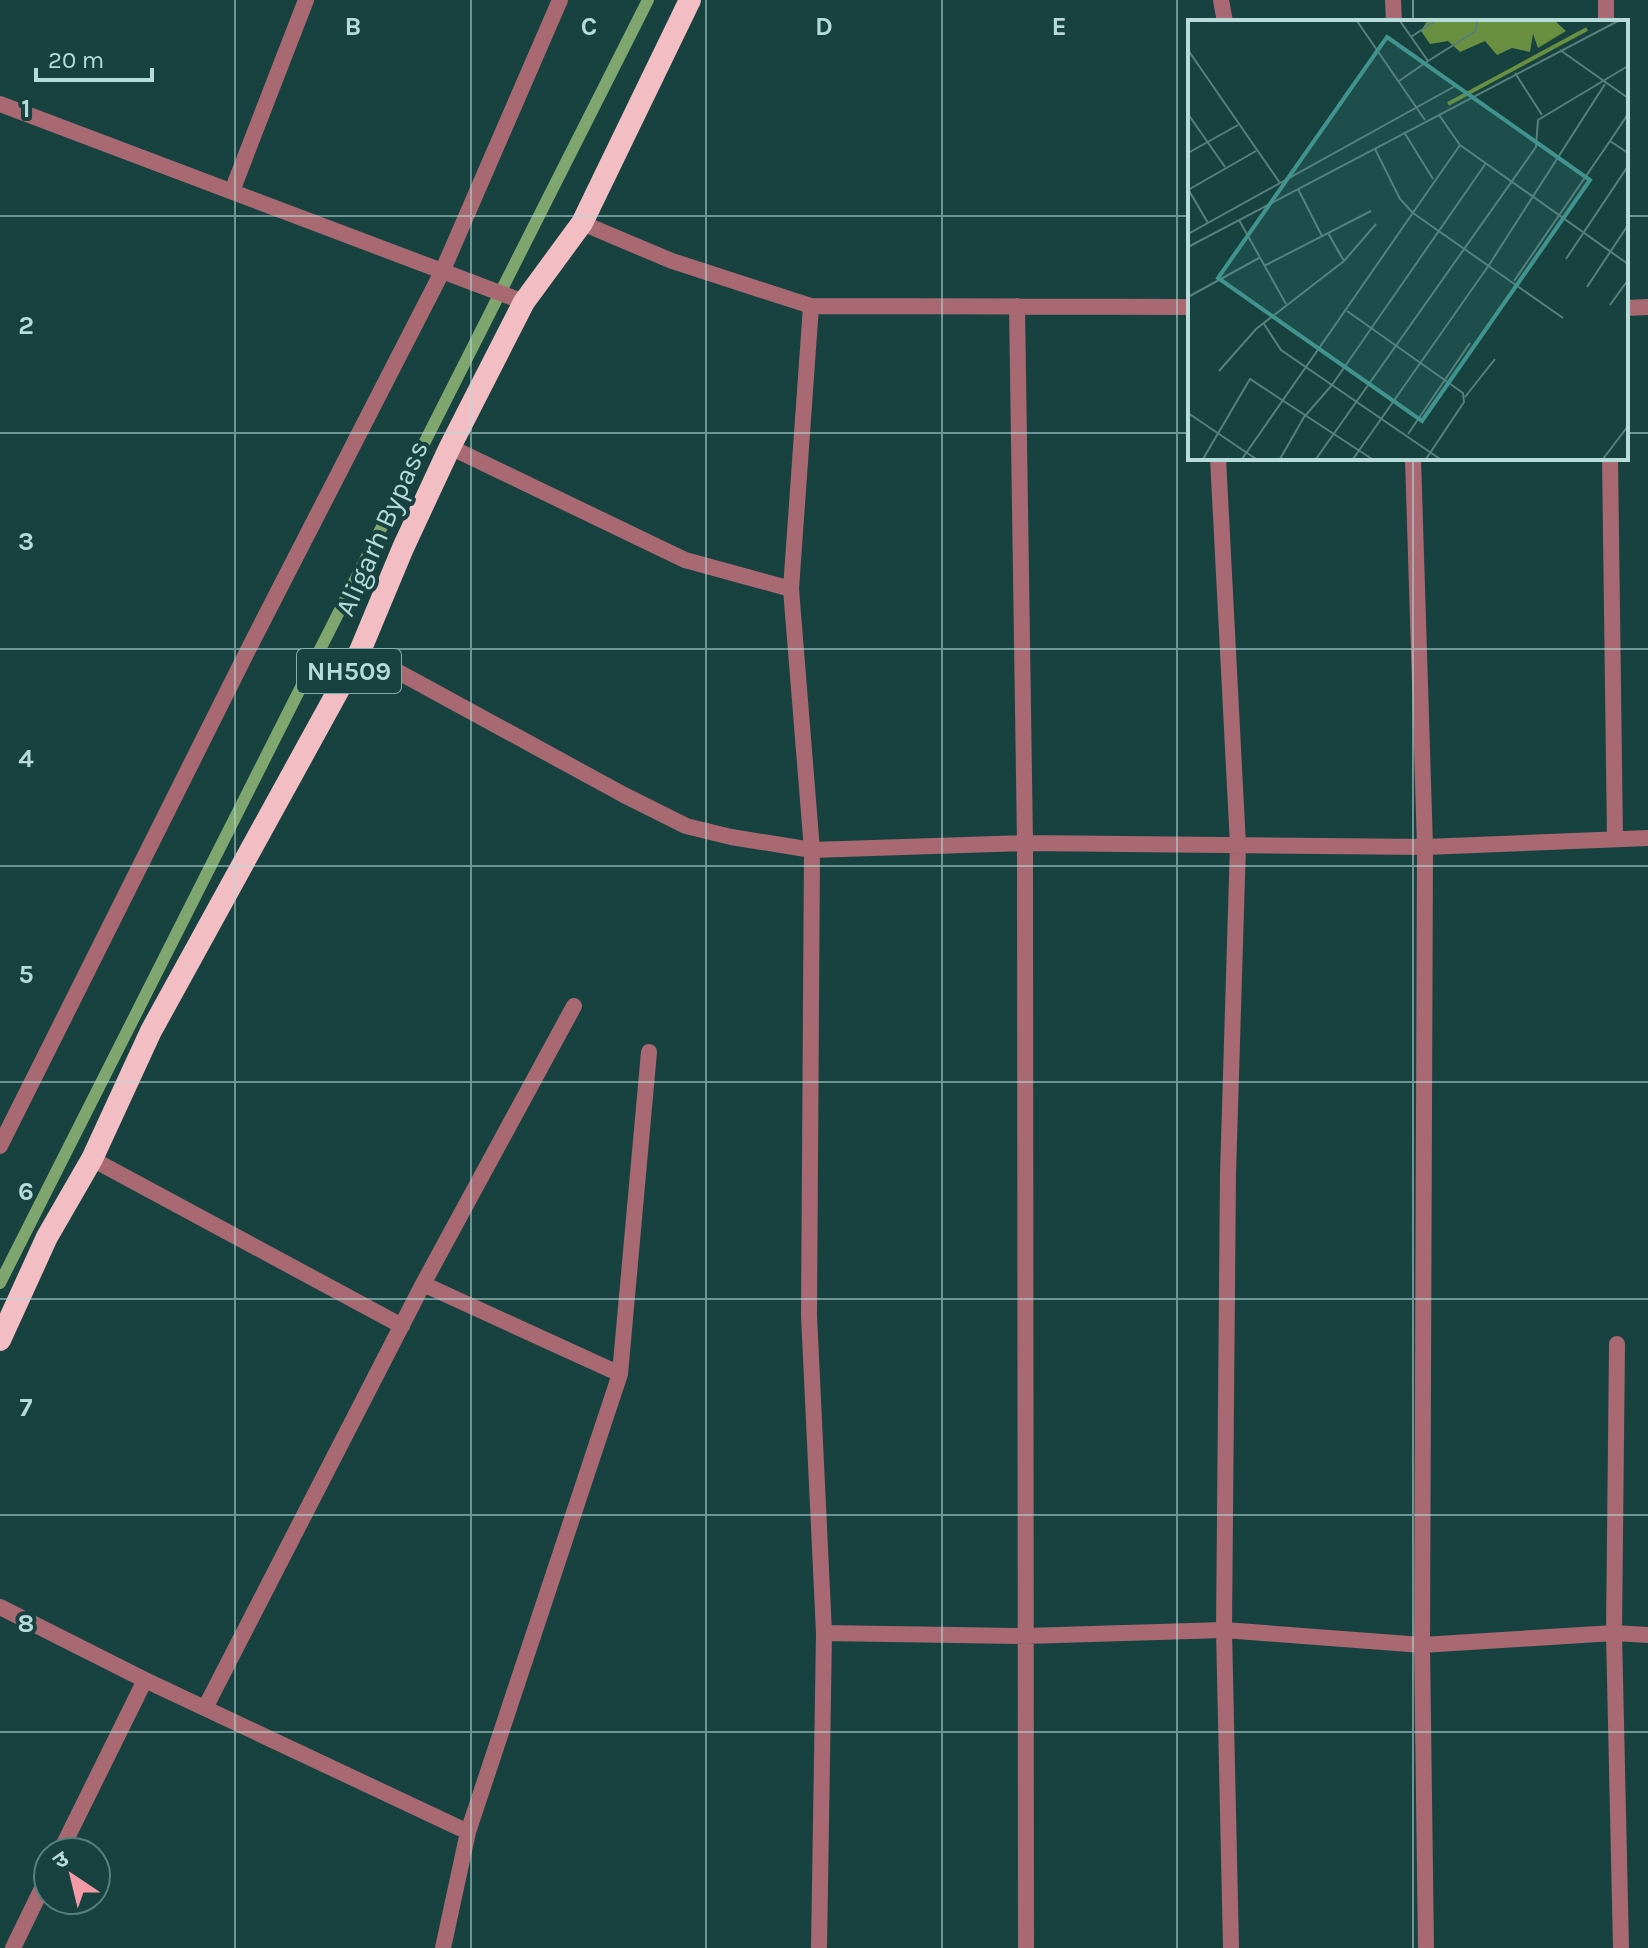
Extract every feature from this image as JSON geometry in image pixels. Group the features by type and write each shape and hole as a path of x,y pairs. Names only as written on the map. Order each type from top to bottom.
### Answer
{"highway":[{"name":"Aligarh Bypass","path":"0,1340 47,1237 92,1159 151,1031 360,651 403,548 517,298 582,223 690,0"}],"street":[{"path":"232,191 306,0"},
{"path":"0,1146 248,650 442,272 560,0"},
{"path":"1221,0 1225,20"},
{"path":"1393,0 1394,20"},
{"path":"0,104 467,282 517,298"},
{"path":"582,223 672,261 811,306 1188,307"},
{"path":"811,306 791,589 812,850 809,1315 824,1633 819,1948"},
{"path":"1017,306 1025,843 1026,1948"},
{"path":"1628,308 1648,307"},
{"path":"450,447 685,560 791,589"},
{"path":"1218,460 1238,845 1228,1174 1224,1630 1231,1948"},
{"path":"1413,460 1425,847 1422,1645 1426,1948"},
{"path":"1610,460 1615,839"},
{"path":"360,651 610,788 686,826 812,850 1025,843 1425,847 1648,838"},
{"path":"205,1708 423,1284 574,1006"},
{"path":"443,1948 468,1832 620,1374 649,1052"},
{"path":"92,1159 402,1326"},
{"path":"423,1284 620,1374"},
{"path":"1617,1344 1614,1633 1621,1948"},
{"path":"0,1607 145,1680 468,1832"},
{"path":"824,1633 1026,1636 1224,1630 1422,1645 1614,1633 1648,1635"},
{"path":"68,1836 145,1680"},
{"path":"13,1948 32,1909"}],"waterway":[{"path":"0,1283 648,0"}]}
